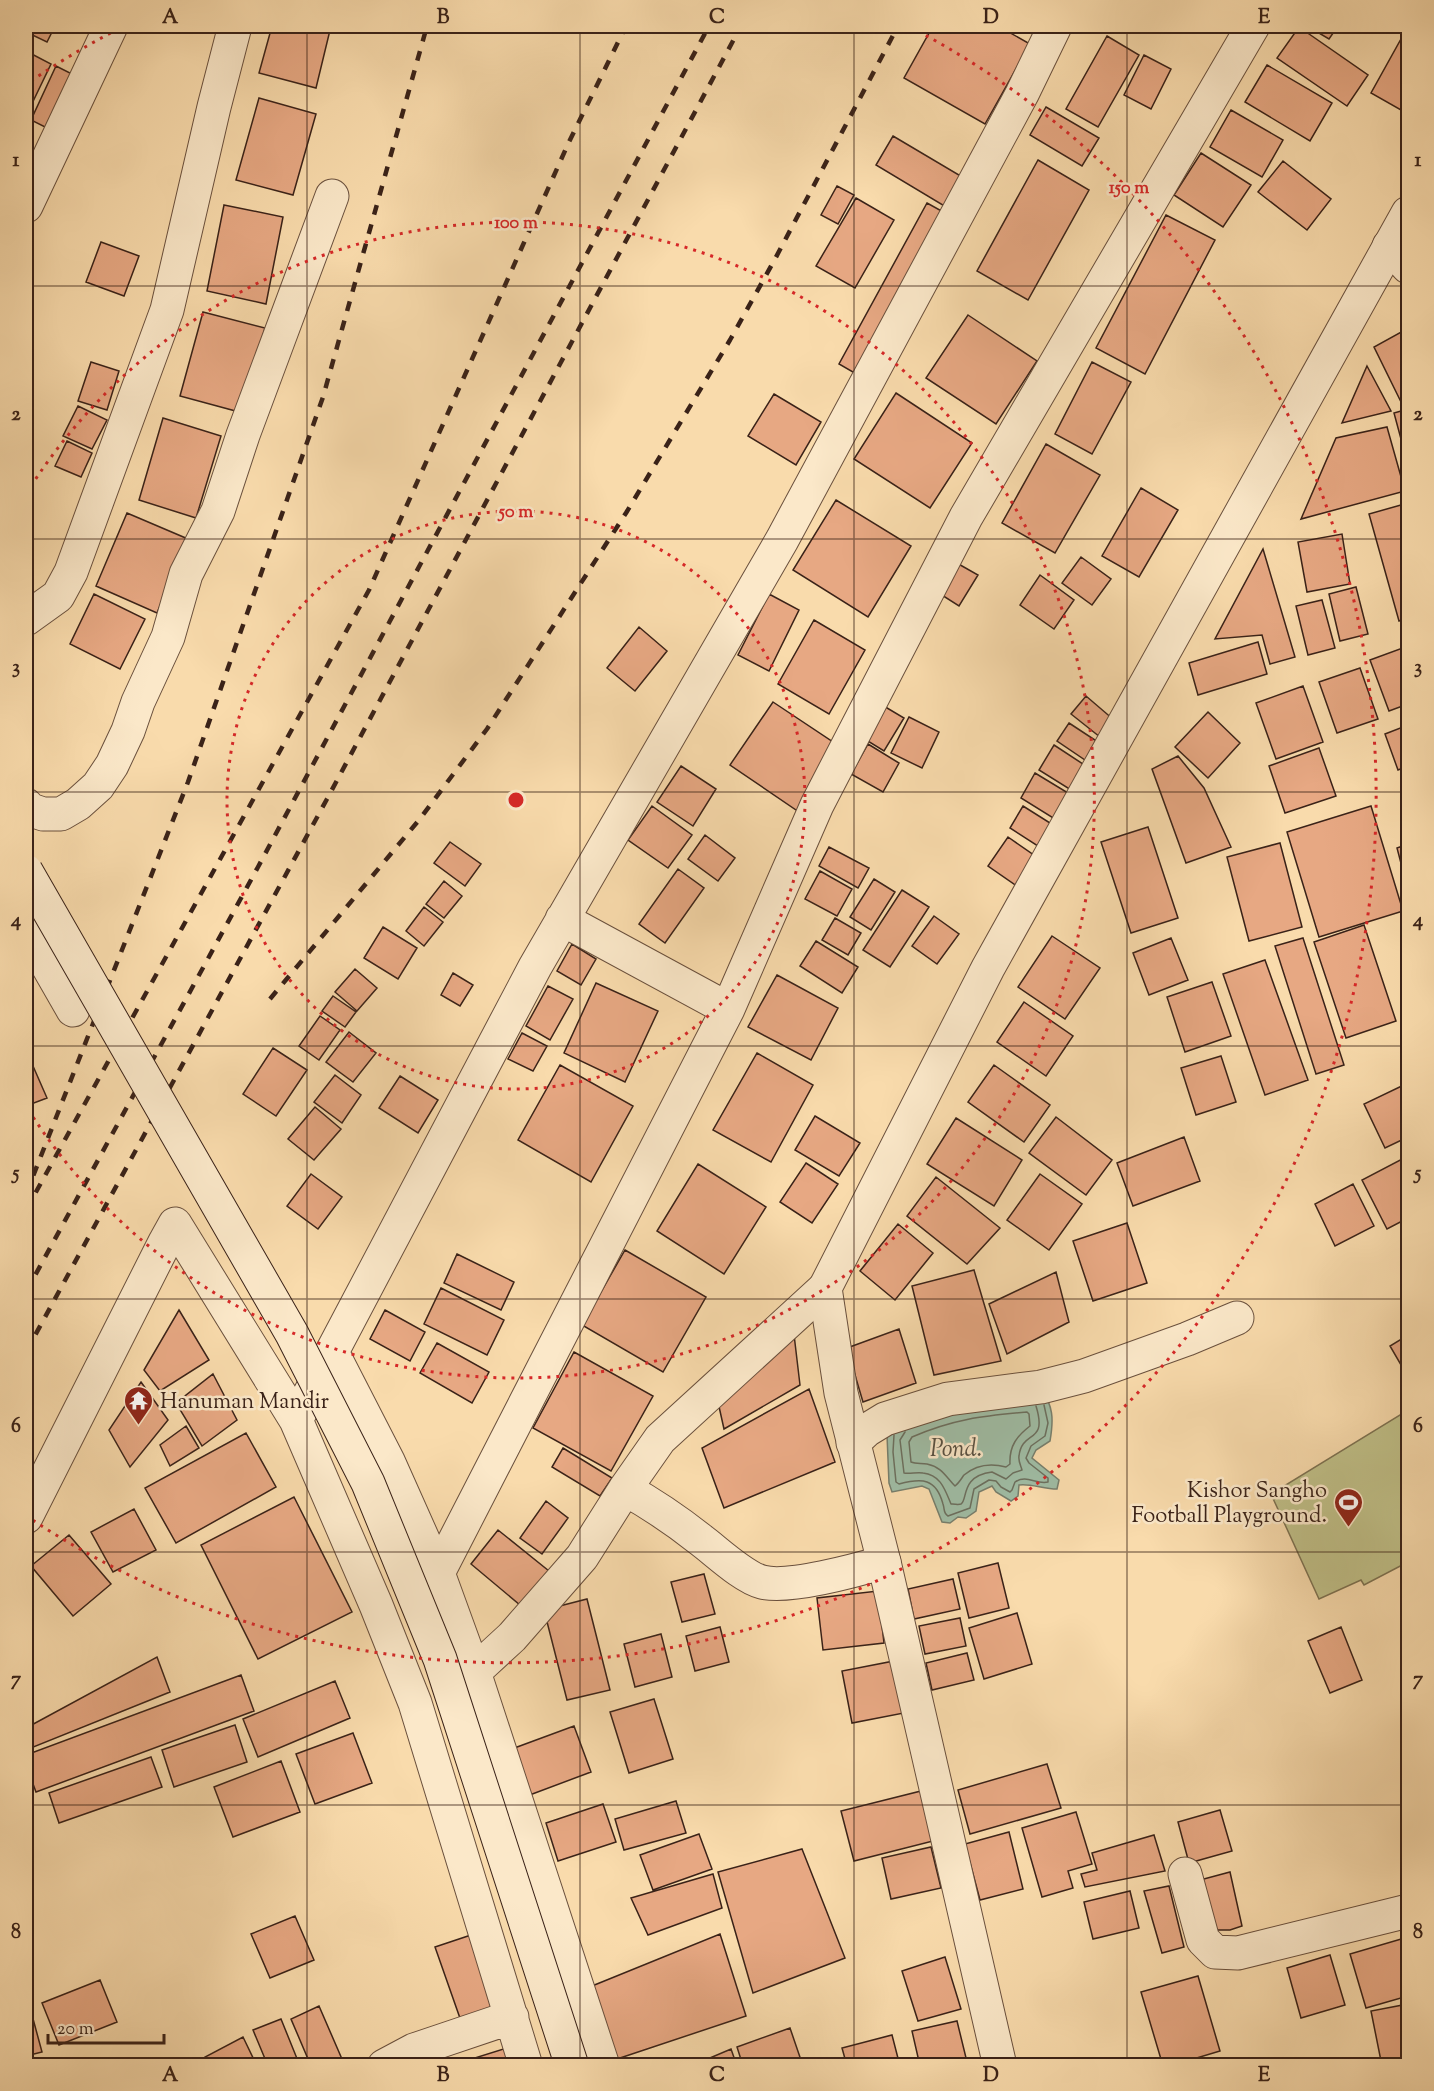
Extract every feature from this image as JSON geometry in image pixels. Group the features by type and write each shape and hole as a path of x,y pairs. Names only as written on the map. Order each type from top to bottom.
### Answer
{"street":[{"path":"26,206 111,26"},
{"path":"26,619 58,596 71,572 167,310 235,26"},
{"path":"296,1420 535,966 782,540 1022,94 1055,26"},
{"path":"438,1573 728,1009 817,805 966,517 1252,26"},
{"path":"26,806 43,814 61,814 78,804 98,786 112,765 168,637 186,573 218,511 243,435 332,196"},
{"path":"474,1672 512,1637 582,1557 660,1439 825,1288 988,968 1399,257 1408,213"},
{"path":"26,871 292,1334 368,1483 441,1659 572,2066"},
{"path":"562,919 728,1009"},
{"path":"26,928 73,1010"},
{"path":"26,1516 175,1224 296,1420 376,1605 414,1703 526,2066"},
{"path":"825,1288 841,1393 884,1562 1000,2066"},
{"path":"853,1443 867,1430 885,1419 948,1399 1041,1388 1084,1376 1187,1339 1237,1318"},
{"path":"332,1352 388,1461 438,1573 474,1672 603,2066"},
{"path":"625,1489 657,1507 732,1565 762,1582 790,1582 851,1571 884,1562"},
{"path":"1185,1874 1203,1940 1215,1952 1238,1953 1408,1911"},
{"path":"384,2066 414,2050 512,2017"}],"green space":[{"name":"Kishor Sangho Football Playground.","path":"1408,1410 1408,1562 1364,1585 1361,1580 1319,1599 1271,1494"}],"water":[{"name":"Pond.","path":"1041,1387 1048,1401 1052,1419 1050,1441 1036,1450 1032,1458 1059,1480 1057,1489 1019,1485 1018,1496 1011,1501 996,1492 992,1486 979,1492 976,1511 966,1518 958,1517 950,1523 942,1522 929,1489 922,1486 892,1492 889,1483 887,1435"}],"building":[{"path":"29,26 55,26 47,42 26,32"},
{"path":"272,26 331,26 316,88 259,73"},
{"path":"933,26 998,26 1030,44 985,124 904,78"},
{"path":"1307,26 1338,26 1329,39"},
{"path":"1299,27 1368,75 1347,106 1277,58"},
{"path":"1406,30 1408,31 1408,114 1371,93"},
{"path":"1107,36 1139,55 1098,127 1066,109"},
{"path":"26,51 51,64 26,116"},
{"path":"1144,55 1171,69 1151,109 1124,95"},
{"path":"1267,65 1332,103 1310,141 1245,102"},
{"path":"56,66 78,77 53,131 31,120"},
{"path":"259,98 316,114 293,195 236,180"},
{"path":"1046,107 1099,138 1082,166 1030,135"},
{"path":"1231,110 1283,140 1262,177 1210,147"},
{"path":"893,136 964,178 946,207 876,165"},
{"path":"26,144 39,152 26,174"},
{"path":"1201,153 1251,185 1223,227 1174,195"},
{"path":"1038,160 1089,190 1028,300 977,271"},
{"path":"1283,161 1331,199 1307,230 1258,192"},
{"path":"837,186 854,195 838,224 821,215"},
{"path":"856,198 894,220 855,288 816,266"},
{"path":"927,203 947,214 858,375 839,364"},
{"path":"224,205 283,217 266,304 207,291"},
{"path":"1166,215 1215,240 1145,374 1096,348"},
{"path":"101,242 139,256 124,296 86,282"},
{"path":"203,312 265,328 243,413 180,396"},
{"path":"968,315 1037,361 996,424 926,378"},
{"path":"1403,331 1408,342 1408,403 1403,406 1374,347"},
{"path":"91,362 119,371 107,410 78,401"},
{"path":"1092,362 1131,382 1092,454 1055,434"},
{"path":"1367,366 1391,411 1342,423"},
{"path":"896,393 972,443 930,508 854,459"},
{"path":"774,394 821,422 796,465 748,436"},
{"path":"78,406 107,420 92,449 63,436"},
{"path":"1408,409 1408,465 1394,413"},
{"path":"163,418 221,436 196,518 139,500"},
{"path":"1387,427 1405,491 1301,519 1336,438"},
{"path":"67,441 92,453 81,477 55,466"},
{"path":"1046,444 1100,475 1055,553 1002,523"},
{"path":"1141,488 1178,510 1139,577 1102,556"},
{"path":"836,500 911,546 868,617 793,570"},
{"path":"1408,503 1408,618 1399,621 1369,514"},
{"path":"127,513 188,539 157,613 96,586"},
{"path":"1342,534 1350,584 1307,592 1298,542"},
{"path":"1263,549 1295,657 1270,664 1262,635 1215,639"},
{"path":"1081,557 1111,579 1092,605 1062,583"},
{"path":"955,562 978,575 959,606 937,592"},
{"path":"1040,575 1074,600 1054,629 1020,605"},
{"path":"1356,587 1368,634 1340,641 1329,594"},
{"path":"94,594 145,619 120,669 70,644"},
{"path":"769,594 799,610 769,671 738,655"},
{"path":"1322,600 1335,648 1308,655 1296,606"},
{"path":"814,620 865,650 829,714 778,684"},
{"path":"639,627 667,651 635,691 607,668"},
{"path":"1258,642 1267,674 1198,695 1189,663"},
{"path":"1408,646 1408,704 1389,711 1370,660"},
{"path":"1360,668 1378,719 1337,733 1319,682"},
{"path":"1303,686 1323,742 1276,759 1256,703"},
{"path":"1086,696 1114,720 1100,737 1071,714"},
{"path":"773,702 842,748 799,812 730,765"},
{"path":"877,702 904,718 884,751 858,735"},
{"path":"1208,712 1240,743 1208,778 1175,747"},
{"path":"909,717 939,732 922,768 891,753"},
{"path":"1069,723 1101,744 1088,762 1057,741"},
{"path":"1408,725 1408,766 1398,770 1385,734"},
{"path":"868,744 899,763 883,792 851,774"},
{"path":"1054,745 1086,766 1071,790 1039,770"},
{"path":"1319,748 1336,796 1285,813 1269,766"},
{"path":"1178,756 1204,788 1231,847 1186,863 1152,769"},
{"path":"681,766 716,789 693,826 657,802"},
{"path":"1035,773 1073,796 1058,821 1021,798"},
{"path":"652,806 692,835 668,868 628,840"},
{"path":"1023,806 1058,828 1044,850 1010,828"},
{"path":"1371,806 1403,911 1319,937 1287,832"},
{"path":"1148,827 1178,918 1131,933 1101,842"},
{"path":"705,835 735,858 718,881 688,859"},
{"path":"1008,837 1041,860 1021,889 988,866"},
{"path":"450,842 481,864 465,886 434,863"},
{"path":"1280,843 1302,927 1249,941 1227,857"},
{"path":"1408,844 1408,890 1397,848"},
{"path":"829,847 869,868 858,888 819,866"},
{"path":"678,869 704,888 665,943 639,924"},
{"path":"820,871 852,889 837,916 805,899"},
{"path":"874,879 895,892 871,930 850,917"},
{"path":"444,881 462,896 444,918 426,904"},
{"path":"902,890 929,907 890,967 863,950"},
{"path":"424,907 443,922 424,946 406,931"},
{"path":"934,916 959,934 937,964 912,946"},
{"path":"835,918 861,933 848,955 822,940"},
{"path":"1364,925 1396,1021 1346,1038 1314,942"},
{"path":"383,927 417,948 398,979 364,958"},
{"path":"1052,936 1100,968 1065,1019 1018,987"},
{"path":"1171,938 1188,980 1149,995 1133,953"},
{"path":"1303,938 1344,1065 1316,1074 1275,946"},
{"path":"816,941 858,967 842,993 800,966"},
{"path":"572,944 596,959 581,985 557,971"},
{"path":"1265,960 1308,1080 1265,1095 1223,974"},
{"path":"355,969 377,988 357,1011 335,992"},
{"path":"453,973 473,985 460,1006 441,995"},
{"path":"777,975 838,1008 811,1060 748,1027"},
{"path":"1212,982 1231,1036 1185,1052 1167,997"},
{"path":"596,983 658,1011 625,1082 564,1053"},
{"path":"548,986 573,999 550,1040 526,1026"},
{"path":"333,996 356,1012 345,1027 322,1011"},
{"path":"1024,1002 1073,1036 1046,1076 997,1042"},
{"path":"320,1016 340,1030 319,1060 299,1046"},
{"path":"349,1032 376,1053 353,1082 326,1062"},
{"path":"522,1033 547,1046 533,1071 508,1059"},
{"path":"273,1048 307,1070 276,1116 243,1094"},
{"path":"26,1050 47,1098 26,1106"},
{"path":"757,1053 813,1085 771,1162 713,1130"},
{"path":"1221,1056 1236,1102 1196,1115 1181,1068"},
{"path":"560,1065 633,1106 591,1182 518,1140"},
{"path":"994,1065 1050,1105 1024,1142 968,1102"},
{"path":"335,1075 361,1095 342,1123 314,1102"},
{"path":"400,1076 438,1100 418,1133 379,1108"},
{"path":"1408,1083 1408,1137 1385,1148 1364,1104"},
{"path":"315,1107 341,1129 314,1160 288,1139"},
{"path":"815,1116 860,1143 839,1176 795,1150"},
{"path":"1056,1117 1112,1160 1086,1195 1029,1153"},
{"path":"956,1118 1022,1160 994,1206 927,1164"},
{"path":"1184,1137 1200,1181 1133,1206 1117,1163"},
{"path":"1406,1157 1408,1161 1408,1218 1387,1229 1362,1180"},
{"path":"806,1163 838,1184 812,1223 780,1202"},
{"path":"698,1164 766,1207 724,1274 657,1231"},
{"path":"311,1174 342,1197 318,1229 287,1206"},
{"path":"1040,1174 1082,1204 1049,1250 1007,1220"},
{"path":"936,1177 1000,1228 967,1264 907,1216"},
{"path":"1353,1184 1374,1226 1335,1246 1315,1204"},
{"path":"1127,1223 1147,1283 1093,1301 1073,1241"},
{"path":"898,1224 933,1253 895,1300 860,1271"},
{"path":"625,1250 706,1297 663,1372 582,1325"},
{"path":"457,1254 514,1282 501,1310 444,1283"},
{"path":"974,1270 1001,1361 934,1375 912,1286"},
{"path":"1056,1272 1069,1322 1007,1354 989,1304"},
{"path":"441,1288 504,1320 487,1355 424,1324"},
{"path":"179,1310 209,1360 160,1391 144,1370"},
{"path":"385,1310 425,1332 410,1361 370,1339"},
{"path":"793,1326 800,1385 724,1429 716,1393"},
{"path":"899,1329 916,1383 863,1402 847,1348"},
{"path":"1408,1335 1408,1377 1390,1346"},
{"path":"437,1343 489,1372 472,1403 420,1373"},
{"path":"574,1352 653,1396 611,1471 533,1428"},
{"path":"213,1374 237,1420 202,1446 176,1403"},
{"name":"Hanuman Mandir","path":"141,1382 168,1420 130,1467 109,1430"},
{"path":"809,1389 835,1462 724,1508 702,1448"},
{"path":"186,1426 199,1448 170,1466 160,1445"},
{"path":"246,1433 276,1487 176,1543 145,1488"},
{"path":"563,1448 612,1478 600,1496 552,1467"},
{"path":"294,1497 352,1612 258,1659 201,1545"},
{"path":"546,1501 568,1518 542,1554 520,1538"},
{"path":"134,1509 156,1550 113,1572 91,1532"},
{"path":"498,1530 554,1575 526,1610 471,1564"},
{"path":"69,1535 111,1584 73,1616 31,1566"},
{"path":"998,1563 1009,1608 969,1618 958,1573"},
{"path":"704,1574 715,1614 682,1622 671,1582"},
{"path":"953,1579 960,1609 914,1619 908,1589"},
{"path":"878,1591 884,1643 823,1650 817,1598"},
{"path":"587,1599 610,1690 567,1700 544,1610"},
{"path":"1017,1613 1032,1664 984,1679 969,1628"},
{"path":"960,1618 966,1646 925,1654 919,1626"},
{"path":"720,1627 729,1662 695,1671 686,1636"},
{"path":"1341,1627 1362,1680 1330,1693 1308,1641"},
{"path":"661,1634 672,1677 635,1687 624,1644"},
{"path":"967,1653 974,1680 932,1690 926,1663"},
{"path":"157,1657 170,1692 26,1750 26,1728"},
{"path":"894,1661 904,1713 852,1723 842,1671"},
{"path":"241,1675 254,1711 36,1792 26,1765 26,1755"},
{"path":"335,1681 350,1718 258,1757 243,1719"},
{"path":"654,1699 673,1759 629,1773 610,1712"},
{"path":"235,1725 247,1762 174,1787 162,1750"},
{"path":"574,1726 591,1772 527,1796 509,1750"},
{"path":"353,1733 372,1783 315,1804 296,1754"},
{"path":"151,1757 162,1787 59,1823 49,1793"},
{"path":"281,1761 300,1812 233,1837 214,1787"},
{"path":"1047,1764 1061,1808 970,1834 958,1790"},
{"path":"925,1790 937,1840 854,1861 841,1811"},
{"path":"676,1801 686,1833 624,1850 615,1819"},
{"path":"603,1804 616,1842 558,1861 546,1823"},
{"path":"1220,1810 1232,1851 1189,1863 1178,1822"},
{"path":"1076,1812 1092,1864 1068,1871 1073,1888 1042,1897 1022,1828"},
{"path":"1009,1832 1023,1889 980,1900 965,1844"},
{"path":"699,1834 712,1869 653,1890 640,1855"},
{"path":"1154,1835 1165,1871 1085,1887 1081,1874 1097,1870 1092,1853"},
{"path":"931,1847 941,1888 891,1899 882,1858"},
{"path":"802,1849 845,1958 753,1993 718,1872"},
{"path":"1230,1872 1242,1926 1230,1930 1214,1930 1200,1880"},
{"path":"713,1874 722,1908 648,1935 631,1898"},
{"path":"1169,1886 1184,1947 1162,1953 1144,1891"},
{"path":"1130,1891 1139,1928 1093,1939 1084,1902"},
{"path":"295,1916 314,1960 270,1978 251,1934"},
{"path":"474,1934 500,2009 461,2021 435,1947"},
{"path":"720,1934 746,2016 614,2060 592,1986"},
{"path":"1408,1937 1408,1996 1366,2008 1350,1954"},
{"path":"1330,1955 1345,2005 1301,2018 1287,1968"},
{"path":"945,1957 961,2009 918,2021 902,1971"},
{"path":"1198,1976 1220,2051 1163,2066 1141,1992"},
{"path":"100,1980 117,2022 59,2045 42,2003"},
{"path":"1408,2004 1408,2066 1382,2066 1371,2011"},
{"path":"319,2006 345,2066 311,2066 291,2019"},
{"path":"32,2015 42,2052 26,2056 26,2017"},
{"path":"281,2019 298,2061 286,2066 268,2066 253,2030"},
{"path":"957,2021 968,2066 920,2066 912,2031"},
{"path":"790,2028 803,2066 743,2066 737,2047"},
{"path":"892,2035 900,2066 847,2066 842,2048"},
{"path":"243,2037 257,2066 209,2066 205,2057"},
{"path":"510,2047 516,2066 463,2066 462,2062"},
{"path":"731,2049 737,2066 691,2066"}],"railway":[{"path":"26,1194 188,782 323,397 427,26"},
{"path":"26,1210 369,590 568,144 626,26"},
{"path":"26,1292 258,867 709,26"},
{"path":"26,1352 327,799 741,26"},
{"path":"270,999 419,820 487,729 626,513 730,340 898,26"}],"place":[{"name":"Hanuman Mandir","path":"139,1426"},
{"name":"Kishor Sangho Football Playground.","path":"1348,1528"}]}
